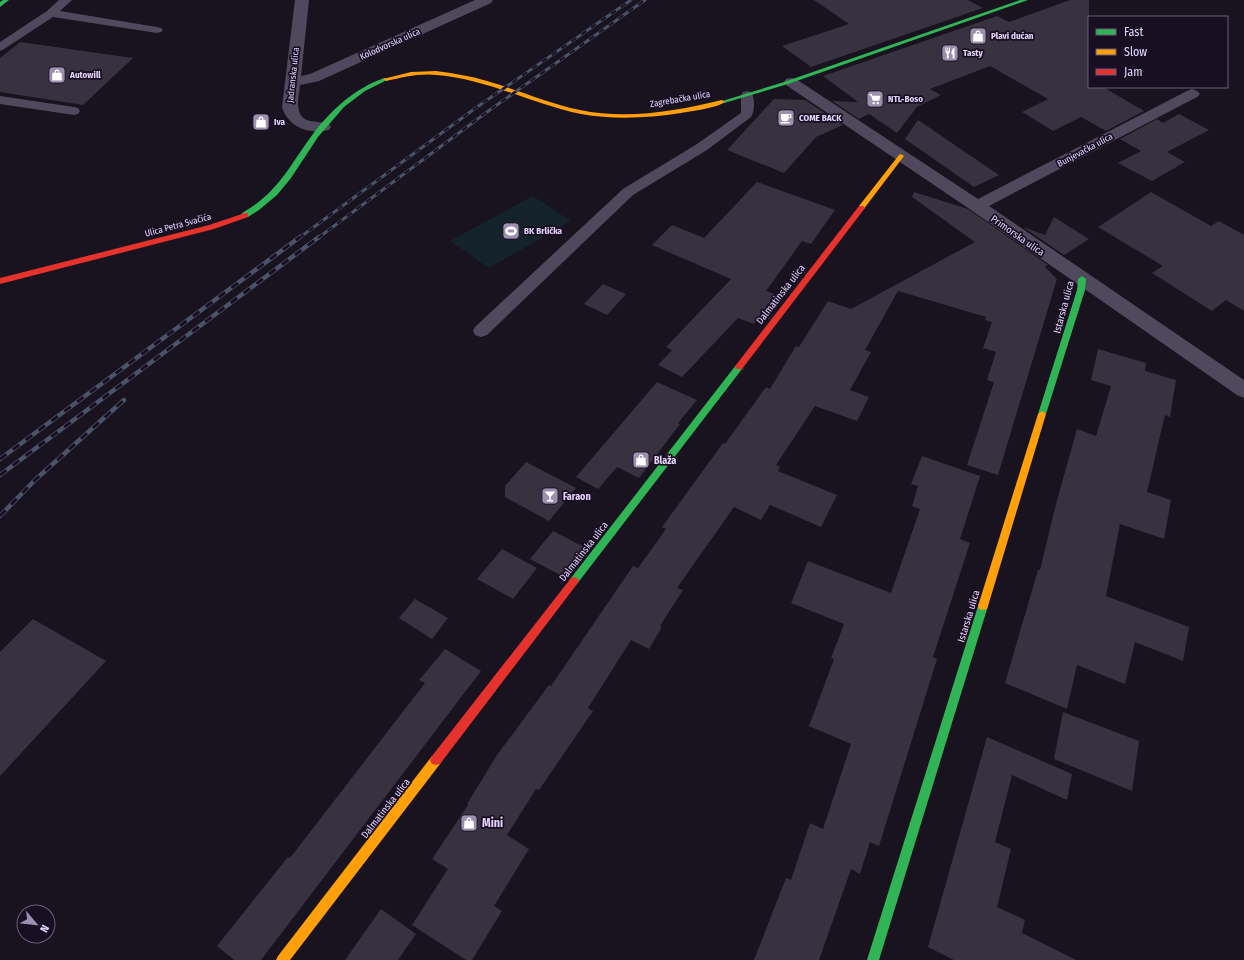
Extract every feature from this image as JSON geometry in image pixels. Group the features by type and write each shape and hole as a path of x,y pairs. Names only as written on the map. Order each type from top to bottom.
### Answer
{"street":[{"path":"0,5 6,0"},
{"name":"Jadranska ulica","path":"302,0 290,107 292,116 298,122 305,125 323,127"},
{"name":"Kolodvorska ulica","path":"292,82 314,78 486,0"},
{"name":"Zagrebačka ulica","path":"323,127 345,103 360,91 376,82 394,76 438,72 457,74 488,82 557,106 600,115 622,116 668,114 747,95 791,82 1025,0"},
{"name":"Primorska ulica","path":"791,82 977,206 1082,279 1242,385"},
{"name":"Bunjevačka ulica","path":"977,206 1192,94"},
{"name":"Ulica Petra Svačića","path":"0,281 237,219 257,209 275,194 292,174 308,147 323,127"},
{"name":"Dalmatinska ulica","path":"282,960 901,156"},
{"name":"Istarska ulica","path":"873,960 1081,290 1082,279"}],"lane":[{"path":"0,47 50,13 66,0"},
{"path":"50,13 157,30"},
{"path":"481,331 628,192 702,147 747,114 747,95"},
{"path":"0,100 74,111"}],"shaded area":[{"name":"BK Brlička","path":"533,196 571,221 489,268 450,241"}],"building":[{"path":"814,0 968,0 983,8 811,67 782,46 849,24"},
{"path":"1070,0 1089,0 1088,88 1105,88 1144,111 1106,131 1081,117 1053,131 1022,112 1048,99 990,66 930,89 941,95 917,107 897,133 869,114 859,119 832,101 858,102 823,76 997,16 1009,22"},
{"name":"Autowill","path":"20,42 133,58 83,105 0,92 0,58"},
{"path":"774,99 805,100 843,125 816,137 784,173 727,150"},
{"path":"1179,114 1209,130 1167,152 1185,162 1152,181 1118,163 1141,151 1120,139 1157,119 1163,123"},
{"path":"918,120 999,175 974,187 905,139"},
{"path":"757,182 835,210 811,244 802,241 766,291 775,294 754,324 738,318 682,377 658,365 672,350 666,347 731,279 652,245 672,225 704,238"},
{"path":"914,192 968,209 1048,265 1045,267 1057,279 998,475 967,465 994,382 987,380 996,352 983,348 992,322 985,320 986,317 898,291 865,350 871,352 850,390 869,397 857,421 815,406 776,465 780,467 778,471 837,495 821,527 770,505 761,520 734,507 677,588 683,590 660,626 662,627 649,649 631,640 588,708 593,711 539,790 536,789 507,835 529,849 494,906 502,911 472,960 466,960 412,925 448,869 432,859 468,805 467,804 497,755 549,685 551,686 633,566 638,568 666,529 662,527 723,443 725,444 766,387 770,389 796,346 799,347 828,301 851,309 975,242 912,197"},
{"path":"1151,192 1211,226 1219,221 1244,235 1244,311 1226,300 1212,311 1152,273 1163,266 1098,227"},
{"path":"1054,217 1089,239 1064,255 1023,227 1045,235"},
{"path":"603,284 626,294 607,315 584,304"},
{"path":"1098,349 1146,363 1145,371 1176,380 1170,417 1165,415 1147,492 1171,500 1164,539 1120,524 1106,596 1189,627 1183,661 1135,642 1125,684 1077,665 1067,709 1005,683 1038,570 1040,570 1056,504 1077,429 1096,436 1111,386 1091,380"},
{"path":"657,382 697,400 678,423 680,424 639,478 617,467 598,489 576,477"},
{"path":"922,456 980,476 960,539 970,543 933,657 937,659 879,846 870,842 860,874 851,869 819,960 754,960 786,878 791,880 810,823 823,829 851,744 809,726 834,659 831,658 844,624 791,603 808,561 891,593 920,509 912,506 918,486 911,484"},
{"path":"526,462 576,488 549,521 505,497 505,486"},
{"path":"553,531 584,547 562,576 530,559"},
{"path":"502,549 537,568 513,599 477,579"},
{"path":"415,599 448,618 432,639 399,618"},
{"path":"33,619 106,661 0,776 0,652"},
{"path":"445,649 481,671 261,960 234,960 217,946 288,857 290,858 425,683 419,680"},
{"path":"1063,712 1139,741 1132,791 1054,759"},
{"path":"987,737 1072,774 1067,800 1012,775 995,842 1011,849 997,907 1025,920 1022,933 1076,960 954,960 928,947"},
{"path":"381,909 416,934 398,960 345,960"}],"railway":[{"path":"299,238 477,107 631,0"},
{"path":"318,238 487,112 645,0"},
{"path":"0,459 300,237"},
{"path":"0,475 319,237"},
{"path":"0,516 35,480 124,400"}],"traffic: fast":[{"path":"0,5 6,0"},
{"path":"722,102 786,83 1025,0"},
{"path":"245,215 266,201 282,185 315,135 332,115 352,97 386,79"},
{"path":"1042,414 1081,290 1082,279"},
{"path":"574,581 739,367"},
{"path":"873,960 983,606"}],"traffic: slow":[{"path":"386,79 411,74 436,73 460,76 485,82 557,106 599,115 652,115 687,110 722,102"},
{"path":"861,208 901,156"},
{"path":"983,606 1042,414"},
{"path":"282,960 436,760"}],"traffic: jam":[{"path":"739,367 861,208"},
{"path":"0,281 211,227 245,215"},
{"path":"436,760 574,581"}],"place":[{"name":"Plavi dućan","path":"978,36"},
{"name":"Tasty","path":"950,53"},
{"name":"Autowill","path":"57,75"},
{"name":"NTL-Boso","path":"875,99"},
{"name":"COME BACK","path":"786,118"},
{"name":"Iva","path":"261,122"},
{"name":"BK Brlička","path":"511,231"},
{"name":"Blaža","path":"641,460"},
{"name":"Faraon","path":"550,496"},
{"name":"Mini","path":"469,823"}]}
